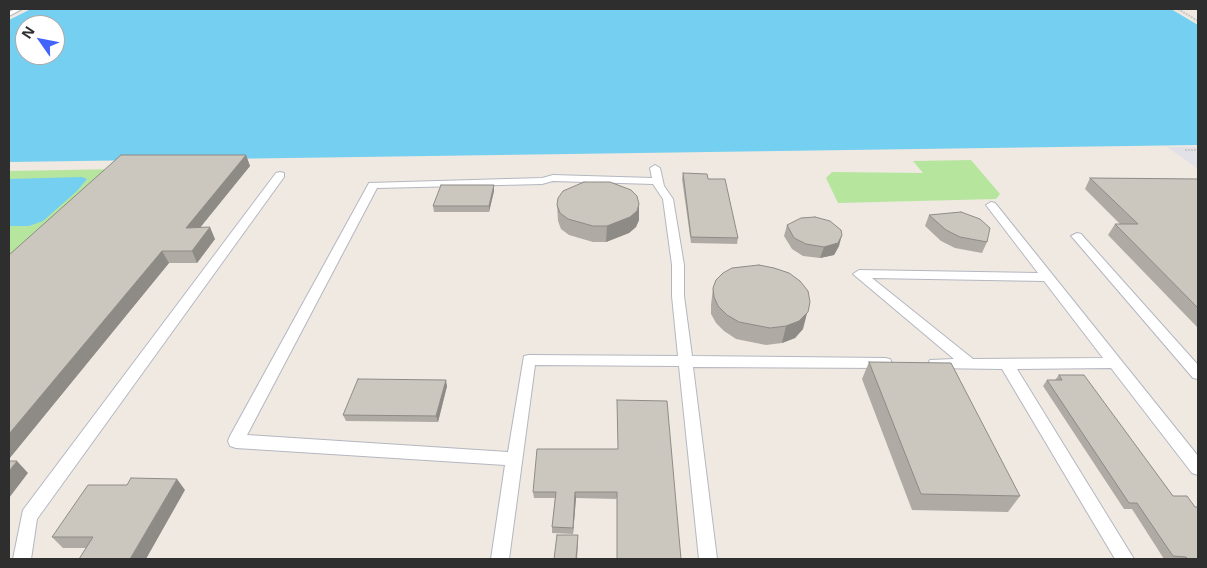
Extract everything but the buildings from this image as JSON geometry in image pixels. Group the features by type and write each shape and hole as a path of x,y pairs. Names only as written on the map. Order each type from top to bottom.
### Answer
{"lane":[{"path":"9,14 18,9"},
{"path":"514,459 236,442 373,185 542,181 553,178 656,174 658,186 668,199 678,265 678,296 708,559"},
{"path":"22,559 29,516 280,176"},
{"path":"991,205 1198,468"},
{"path":"1077,236 1198,374"},
{"path":"970,364 859,274 1047,277"},
{"path":"500,559 529,360 902,363"},
{"path":"921,363 1115,363"},
{"path":"1007,364 1125,559"}],"path":[{"path":"1178,9 1198,21"},
{"path":"1184,150 1198,150"}],"shaded area":[{"path":"1167,147 1198,147 1198,169"}],"green space":[{"path":"971,160 1000,194 996,199 838,203 826,178 832,172 923,173 913,161"},
{"path":"119,169 9,267 9,226 29,226 87,179 9,179 9,171"}],"water":[{"path":"31,9 1171,9 1198,25 1198,145 9,162 9,20 15,17 15,65 65,65 65,15 19,15"},
{"path":"82,177 87,179 77,191 43,221 29,226 9,226 9,179"}]}
